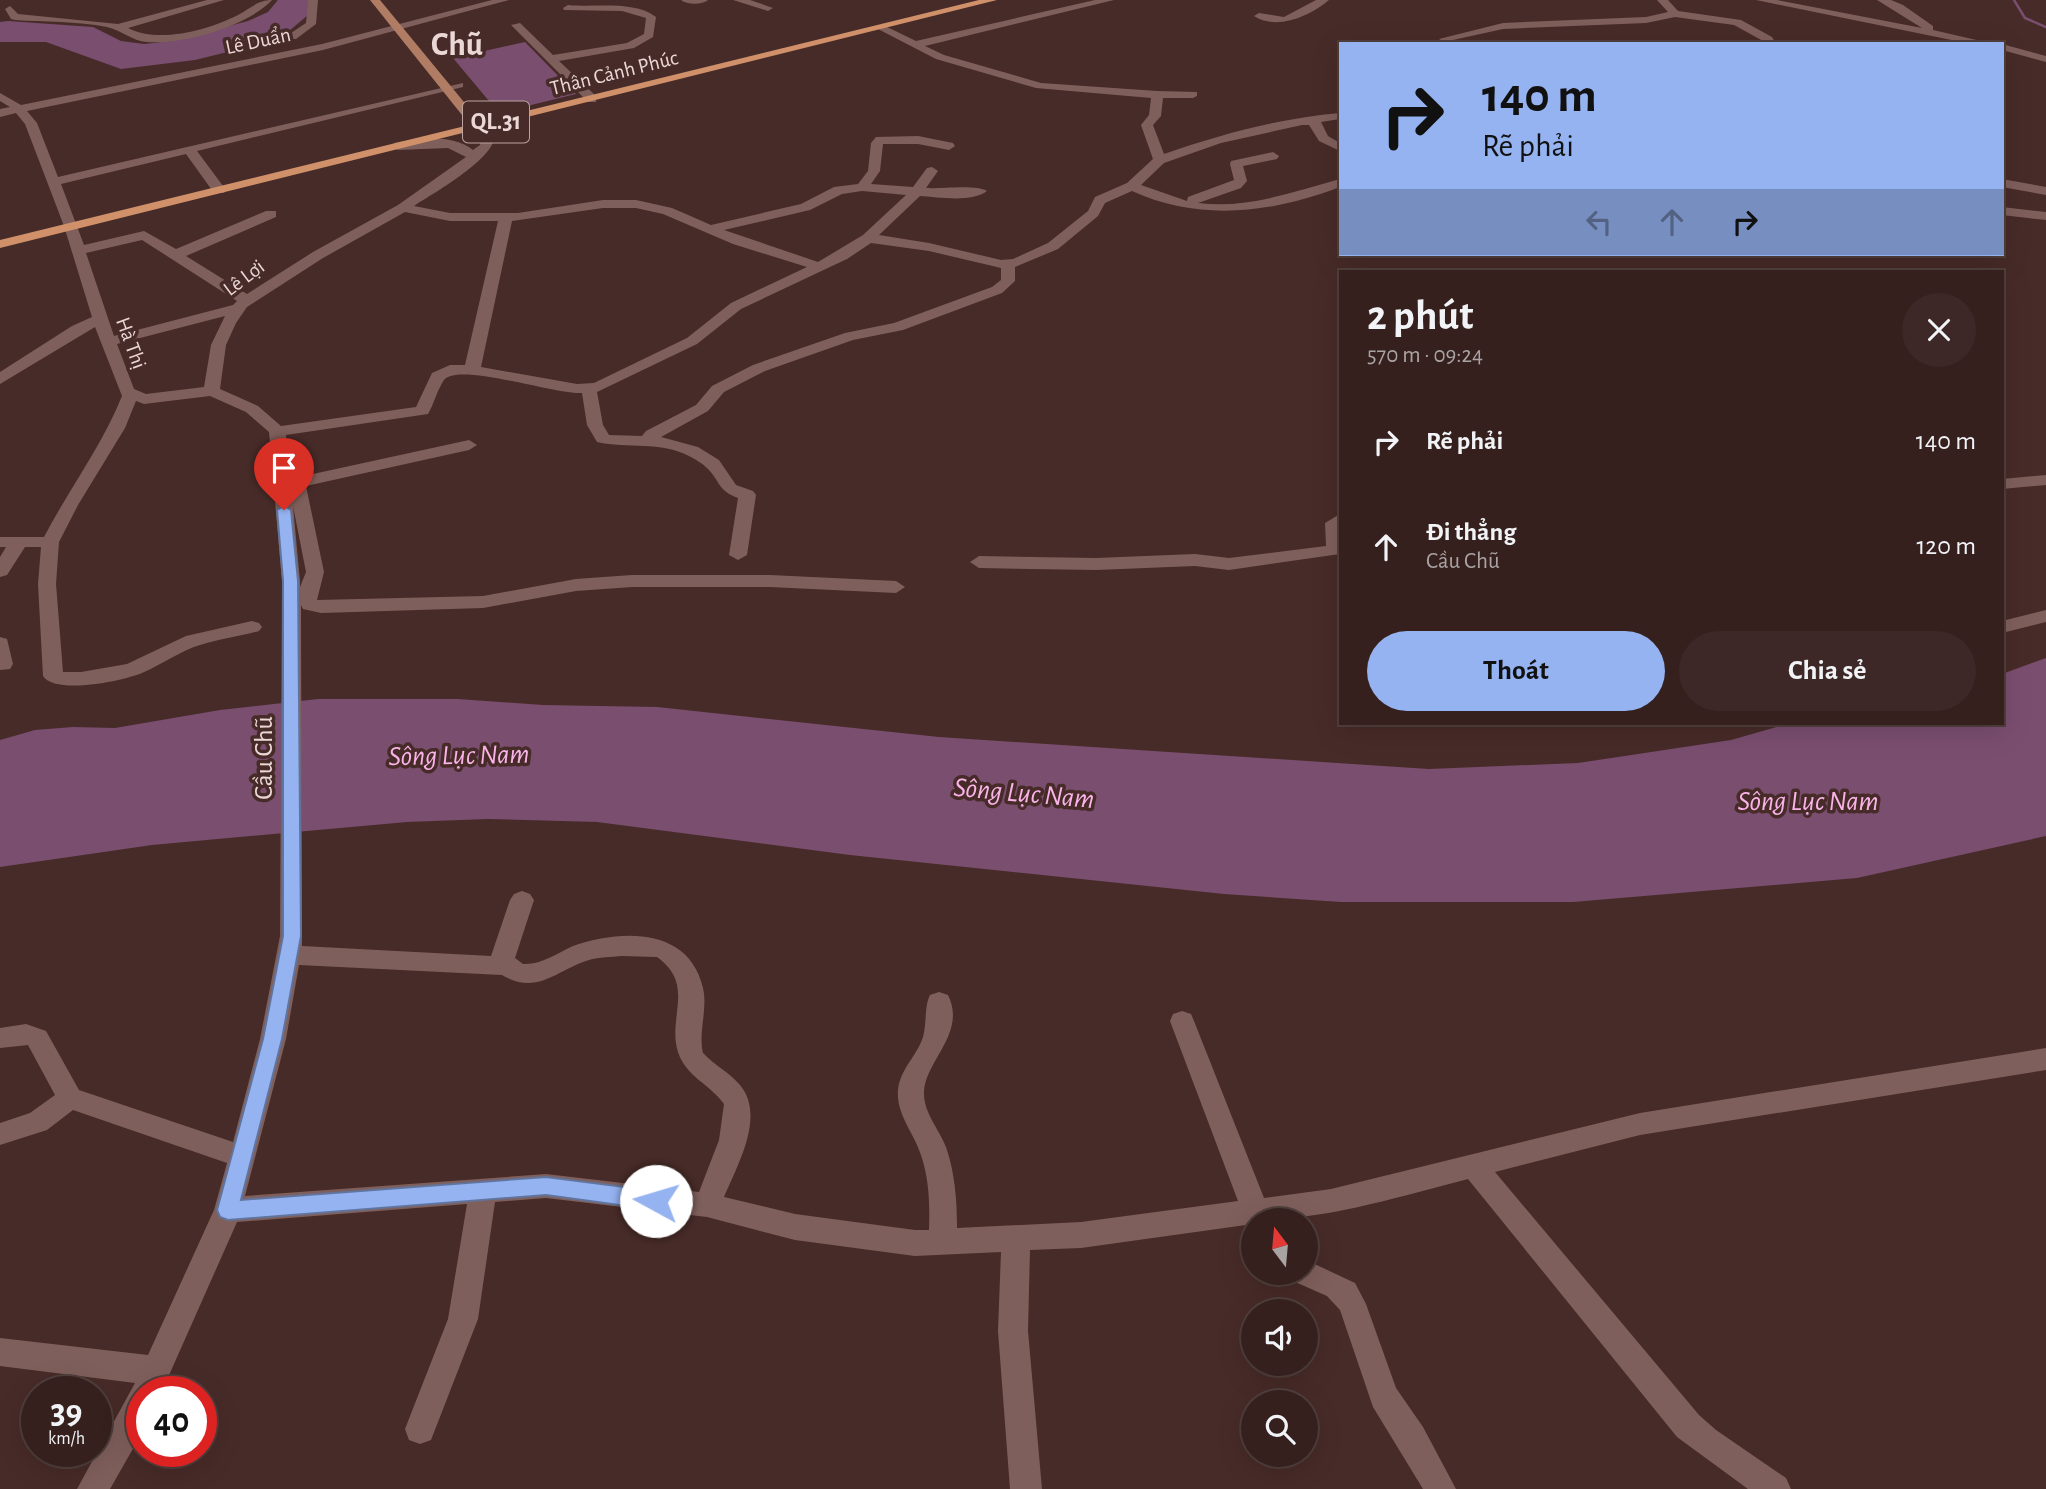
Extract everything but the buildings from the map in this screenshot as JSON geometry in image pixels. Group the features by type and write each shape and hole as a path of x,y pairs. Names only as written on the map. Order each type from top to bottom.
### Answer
{"highway":[{"name":"Thân Cảnh Phúc","path":"521,116 992,0"},
{"name":"QL.31","path":"0,244 398,146 486,129"}],"main road":[{"path":"375,0 404,27 486,129"},
{"path":"388,0 404,27"}],"street":[{"path":"8,6 12,16 119,27 219,0"},
{"path":"119,27 140,39 166,37 254,12 267,0"},
{"path":"292,37 311,24 313,0"},
{"name":"Lê Duẩn","path":"0,113 208,72 404,27 504,0"},
{"path":"686,0 703,0"},
{"path":"738,0 768,8"},
{"path":"1077,0 1088,5"},
{"path":"918,44 1109,0"},
{"path":"1259,16 1285,20 1324,0"},
{"path":"1761,0 1980,42"},
{"path":"1882,0 1899,7 1937,32"},
{"path":"1669,1 1675,14"},
{"path":"550,59 630,46 649,35 651,17 639,10 621,7 586,11 568,8"},
{"path":"1444,38 1503,26 1646,20 1675,14 1737,22 1769,42"},
{"path":"516,25 592,99"},
{"path":"881,28 940,57 1040,86 1157,95 1193,94"},
{"path":"2004,48 2046,60 2046,69"},
{"path":"54,182 453,86"},
{"path":"1157,95 1155,116 1147,125 1160,160"},
{"path":"0,97 19,110"},
{"name":"Hà Thị","path":"19,110 31,123 54,182 71,226 107,341 130,395 144,399 212,391"},
{"name":"Lê Lợi","path":"212,391 215,355 233,313 242,304 318,255 403,208 486,146 486,129 521,116"},
{"path":"868,238 929,247 1008,264 1035,256 1053,246 1093,213 1100,200 1132,186 1160,160 1217,141 1309,119 1339,116"},
{"path":"1309,119 1315,122 1326,141 1339,147"},
{"path":"862,187 874,171 877,143 880,140 918,140 949,146"},
{"path":"398,146 436,143 456,146 473,156"},
{"path":"190,149 219,190"},
{"path":"1184,202 1213,195 1236,185 1241,181 1236,164 1273,156"},
{"path":"277,431 422,411 440,374 450,370 472,370 589,389 692,341 736,306 842,256 868,238 916,192 933,171"},
{"path":"1132,186 1152,196 1218,208 1303,195 1339,183"},
{"path":"2004,183 2046,191"},
{"path":"710,229 805,207 827,194 862,187 947,194 980,191"},
{"path":"403,208 450,216 506,217 603,204 636,204 667,211 779,256 817,266"},
{"path":"2004,211 2046,216"},
{"path":"175,255 271,214"},
{"path":"472,370 506,217"},
{"path":"78,251 144,235 242,304"},
{"path":"647,441 652,435 702,408 718,389 759,368 850,336 898,327 989,294 1008,281 1008,264"},
{"path":"107,341 242,304"},
{"path":"0,379 77,329 100,319"},
{"path":"589,389 595,425 603,438 619,442 657,441 702,456 713,464 730,489 747,495 738,555"},
{"path":"212,391 252,409 277,431 289,485 315,572 306,598 310,604 321,607 483,602 576,585 632,581 771,581 896,587"},
{"path":"130,395 117,428 69,505 50,542 47,584 53,676 59,679 132,670 193,640 251,627"},
{"path":"289,485 469,445"},
{"path":"2004,484 2046,480"},
{"name":"Cầu Chũ","path":"154,1376 228,1210 272,1039 291,945 289,485"},
{"path":"979,562 1096,564 1195,560 1229,564 1264,560 1335,550 1334,523 1339,520"},
{"path":"0,571 9,542 50,542"},
{"path":"2004,627 2046,616"},
{"path":"0,643 3,664"},
{"path":"507,967 502,960 522,900"},
{"path":"291,945 507,967 522,975 533,975 551,969 585,952 648,947 663,949 673,956 692,987 691,1052 697,1065 728,1090 737,1102 737,1116 728,1151 707,1205"},
{"path":"939,1002 940,1020 936,1036 930,1050 916,1069 910,1094 932,1146 942,1181 942,1242"},
{"path":"1182,1021 1266,1208"},
{"path":"0,1038 26,1034 37,1038 70,1098 241,1157"},
{"path":"1298,1208 1640,1124 2046,1059"},
{"path":"0,1134 38,1122 70,1098"},
{"path":"1474,1166 1688,1426 1705,1441 1775,1489"},
{"path":"228,1210 483,1193 546,1186 707,1205 795,1227 915,1243 1081,1236 1241,1217"},
{"path":"420,1429 463,1319 483,1193"},
{"path":"1016,1239 1013,1331 1026,1489"},
{"path":"1318,1280 1345,1293 1352,1304 1384,1396 1412,1438 1440,1489"},
{"path":"0,1352 126,1376"},
{"path":"93,1489 126,1432"}],"water":[{"path":"278,0 309,0 308,15 289,31 256,45 195,60 121,69 46,42 0,42 0,22 8,21 93,27 121,41 144,44 172,41 248,21 268,12"},
{"path":"525,42 576,94 499,113 453,58"},
{"name":"Sông Lục Nam","path":"2046,658 2046,836 1857,878 1573,902 1341,902 1224,894 850,855 597,822 488,819 407,822 152,845 0,867 0,740 35,730 115,728 220,710 318,699 458,699 543,705 657,707 939,737 1429,769 1578,763 1731,740 1783,725 2004,725 2004,673"}],"waterway":[{"path":"2014,0 2025,18 2046,27"}],"district":[{"name":"Chũ","path":"457,45"}],"route":[{"path":"284,510 290,581 292,936 272,1039 228,1210 483,1193 546,1186 656,1201"}]}
